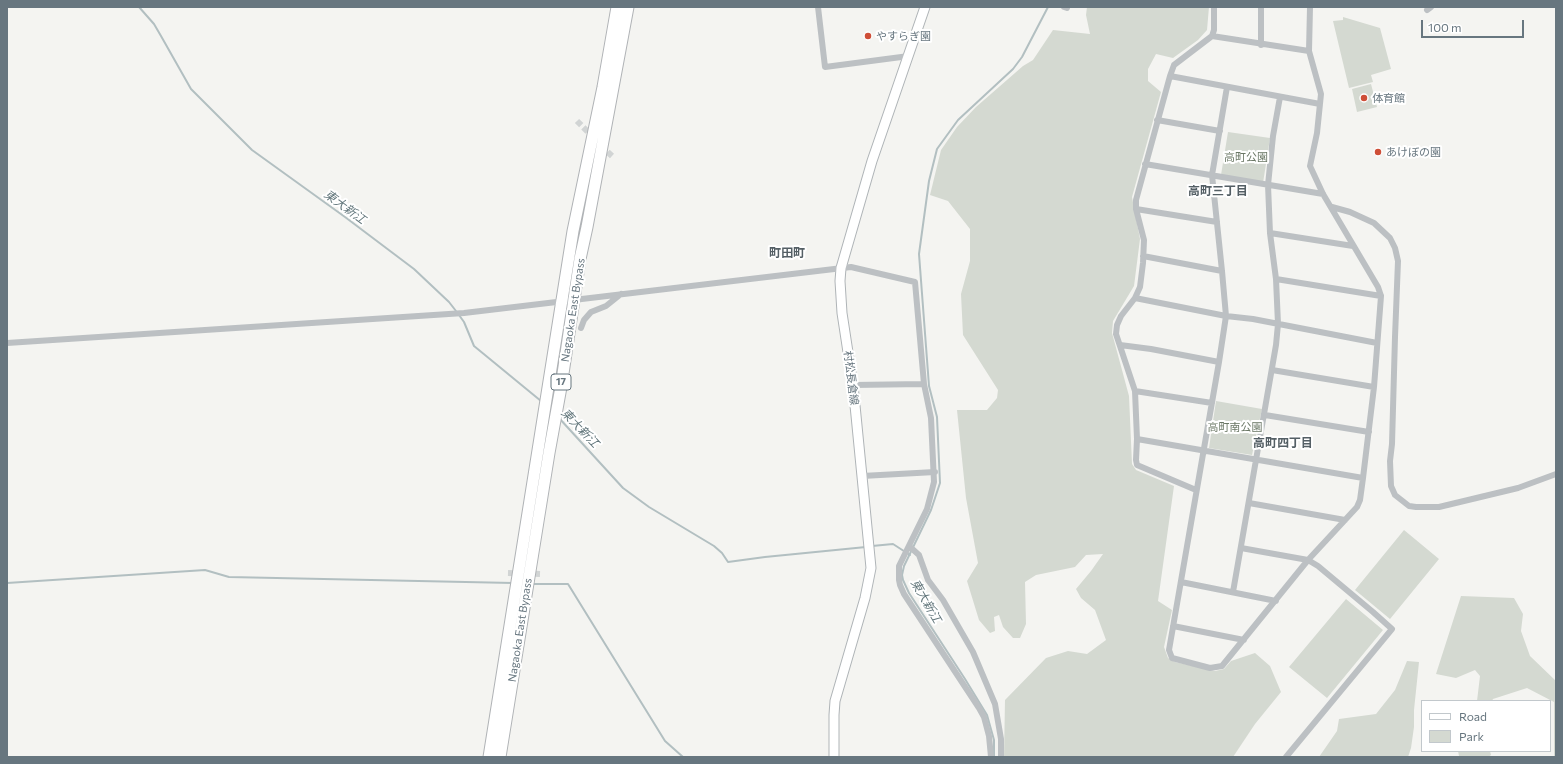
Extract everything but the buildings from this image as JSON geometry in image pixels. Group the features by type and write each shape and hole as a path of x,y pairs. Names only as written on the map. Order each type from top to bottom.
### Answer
{"highway":[{"name":"Nagaoka East Bypass","path":"489,757 573,231 603,87 617,7"},
{"name":"Nagaoka East Bypass","path":"500,757 580,259 628,7"}],"main road":[{"name":"村松長倉線","path":"834,757 835,701 865,598 871,568 853,385 842,313 840,281 841,268 872,161 926,7"}],"street":[{"path":"818,7 825,67 909,56"},
{"path":"1196,490 1138,466 1136,460 1136,391 1116,334 1117,325 1121,316 1135,298 1140,287 1144,240 1136,209 1136,200 1170,76 1174,65 1212,36 1214,30 1214,7"},
{"path":"1261,45 1262,7"},
{"path":"1227,87 1212,175 1218,222 1226,316 1169,650 1172,658 1201,667 1216,668 1222,666 1308,560 1357,507 1360,500 1374,387 1381,296 1378,287 1323,194 1310,166 1317,133 1321,94 1309,51 1310,7"},
{"path":"1212,36 1261,45 1309,51"},
{"path":"1170,76 1320,104"},
{"path":"1233,592 1265,416 1278,324 1276,279 1270,233 1268,185 1273,136 1280,97"},
{"path":"1157,120 1220,131"},
{"path":"1145,164 1323,194"},
{"path":"1332,207 1350,212 1374,223 1390,238 1398,261 1394,337 1392,444 1390,461 1391,486 1395,495 1409,506 1416,508 1439,506 1518,488 1556,474"},
{"path":"1136,209 1218,222"},
{"path":"1270,233 1353,246"},
{"path":"1143,256 1222,271"},
{"path":"7,343 464,313 850,267 915,282 924,384 931,418 935,472 933,490 927,509 899,566 900,585 979,708 987,726 990,741 990,757"},
{"path":"1276,279 1381,296"},
{"path":"582,328 587,315 596,309 606,306 621,294"},
{"path":"1135,298 1378,343"},
{"path":"1120,346 1151,349 1219,362"},
{"path":"1272,370 1374,387"},
{"path":"853,385 924,384"},
{"path":"1136,391 1212,403"},
{"path":"1265,416 1369,432"},
{"path":"1137,439 1363,478"},
{"path":"862,476 935,472"},
{"path":"1249,503 1345,520"},
{"path":"909,546 919,555 928,580 943,600 956,625 969,643 976,659 995,704 1001,739 1001,757"},
{"path":"1241,548 1308,560 1318,566 1392,629 1286,757"},
{"path":"1181,582 1276,601"},
{"path":"1173,626 1244,640"}],"green space":[{"path":"1087,7 1209,7 1207,30 1198,40 1173,58 1156,54 1148,69 1148,81 1161,92 1132,197 1140,239 1134,286 1113,321 1112,333 1129,396 1132,464 1136,470 1174,486 1158,601 1172,610 1164,647 1168,658 1175,662 1215,671 1224,669 1231,661 1255,653 1270,666 1281,692 1255,724 1233,757 1004,757 1005,700 1046,658 1068,651 1087,654 1106,640 1095,610 1081,598 1076,589 1103,554 1086,555 1075,567 1036,575 1025,582 1026,624 1020,638 1013,638 1003,627 999,615 994,617 995,631 990,633 979,620 967,581 978,563 966,498 957,410 987,410 997,398 998,390 963,335 961,294 970,261 970,229 948,201 930,195 941,150 957,127 976,107 1023,66 1033,60 1053,30 1090,34 1086,15"},
{"path":"1343,17 1380,28 1391,69 1371,75 1373,82 1349,88 1333,21 1343,20"},
{"name":"体育館","path":"1371,84 1377,107 1357,112 1352,89"},
{"name":"高町公園","path":"1228,132 1270,138 1263,183 1221,175"},
{"name":"高町南公園","path":"1216,401 1262,409 1252,455 1209,448"},
{"path":"1404,530 1439,559 1390,619 1355,590"},
{"path":"1461,596 1514,598 1523,614 1521,631 1530,656 1556,681 1556,757 1553,757 1554,702 1527,688 1492,700 1477,700 1480,676 1475,670 1456,678 1436,674"},
{"path":"1346,599 1383,630 1327,698 1289,667"},
{"path":"1407,661 1419,662 1414,710 1414,727 1408,757 1319,757 1337,731 1339,719 1376,714 1395,690"},
{"path":"1458,752 1490,752 1491,755 1488,757 1457,757 1459,756"}],"waterway":[{"name":"東大新江","path":"139,7 154,24 191,89 252,150 414,269 449,302 456,311"},
{"path":"994,757 994,740 987,715 909,593 902,575 904,566 931,510 940,483 937,417 929,386 919,254 929,181 937,149 958,120 1013,69 1022,57 1048,7"},
{"name":"東大新江","path":"459,315 464,322 474,346 541,401"},
{"name":"東大新江","path":"559,418 623,488 649,507 714,546 722,553 728,562 866,547"},
{"name":"東大新江","path":"872,546 893,544 910,555"},
{"path":"7,583 205,570 229,577 513,583"},
{"path":"532,584 568,584 665,741 683,757"}],"tunnel":[{"path":"577,121 594,138"},
{"path":"601,146 612,156"},
{"path":"508,573 540,574"}],"place":[{"name":"やすらぎ園","path":"868,36"},
{"name":"体育館","path":"1364,98"},
{"name":"あけぼの園","path":"1378,152"}],"district":[{"name":"高町三丁目","path":"1218,191"},
{"name":"町田町","path":"787,253"},
{"name":"高町四丁目","path":"1283,443"}]}
